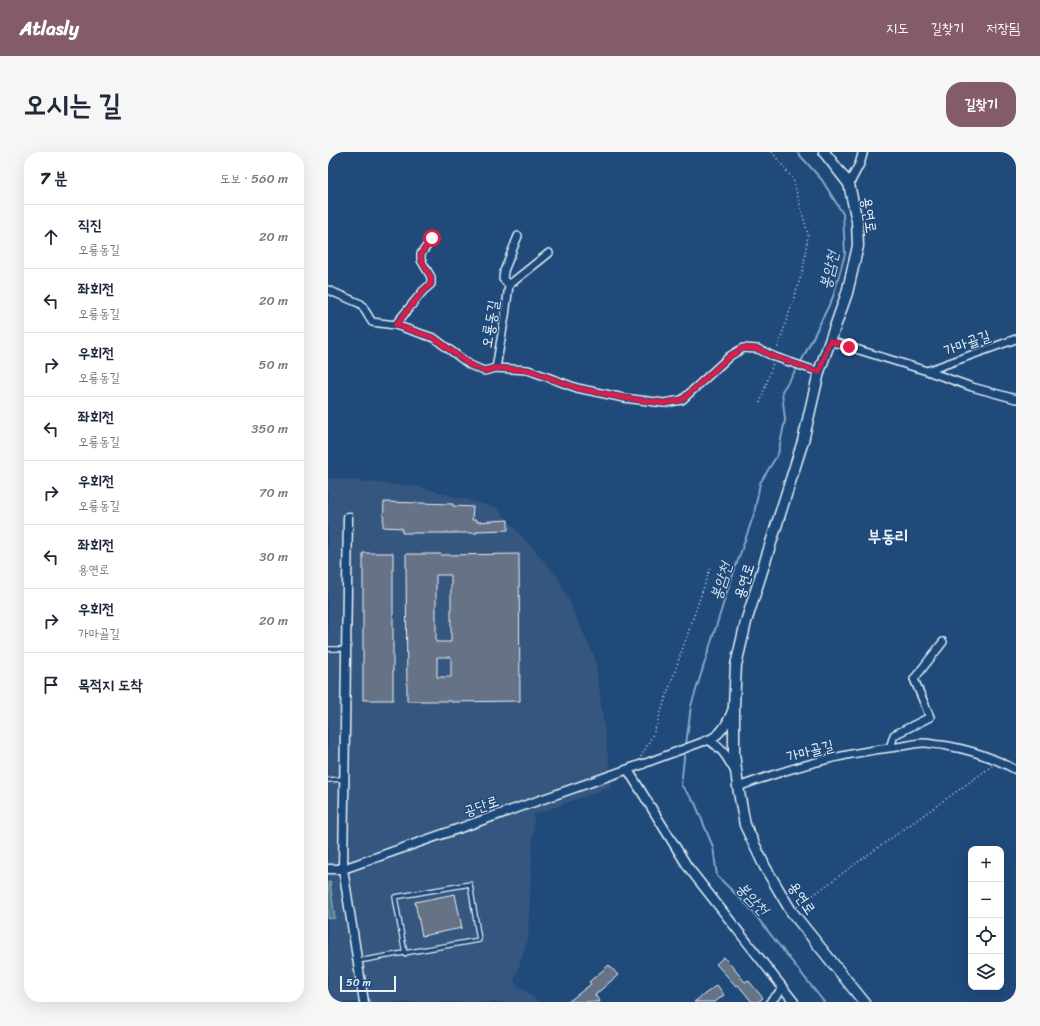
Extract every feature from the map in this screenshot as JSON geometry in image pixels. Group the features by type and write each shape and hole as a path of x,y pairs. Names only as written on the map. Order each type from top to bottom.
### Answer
{"main road":[{"name":"용연로","path":"824,152 849,184 856,221 858,246 833,342 819,372 803,441 746,622 736,665 734,753 745,825 765,867 791,912 864,1002"}],"street":[{"path":"849,184 860,163 863,152"},
{"name":"오룡동길","path":"509,285 503,279 504,271 518,236"},
{"path":"396,325 423,291 431,284 431,277 421,260 421,254 432,238"},
{"name":"오룡동길","path":"496,368 509,285 549,253"},
{"name":"오룡동길","path":"328,290 361,304 372,322 396,325 434,338 470,365 484,371 496,368 528,370 577,388 624,398 664,403 682,400 730,356 743,348 758,349 775,357 819,372"},
{"name":"가마골길","path":"927,371 1016,339"},
{"name":"가마골길","path":"833,342 927,371 972,387 1016,398"},
{"path":"348,517 343,869 364,1002"},
{"path":"890,748 894,735 930,717 914,679 943,642"},
{"path":"643,764 707,740 720,732 727,725 734,705"},
{"path":"707,740 719,746 727,755 737,775"},
{"name":"가마골길","path":"738,787 770,775 832,758 869,750 924,743 977,753 1000,761 1016,770"},
{"name":"공단로","path":"328,870 343,869 643,764"},
{"path":"631,769 688,867 794,1002"},
{"path":"770,1002 784,988"}],"lane":[{"path":"328,649 347,649"},
{"path":"328,780 345,779"},
{"path":"358,961 405,954 479,940 470,884 395,897 405,954"}],"path":[{"path":"760,403 803,270 808,234 793,179 772,152"},
{"path":"631,769 643,754 654,732 710,569"},
{"path":"791,912 858,862 1000,761"}],"shaded area":[{"path":"328,478 420,487 497,508 558,577 595,658 612,786 534,815 528,939 514,982 539,1002 328,1002"}],"green space":[{"path":"328,882 330,882 335,918 328,919"}],"building":[{"path":"384,502 453,504 453,506 473,507 472,520 477,520 477,522 508,520 508,530 477,531 477,533 402,533 402,528 383,527"},
{"path":"363,553 393,553 393,700 363,700"},
{"path":"406,554 519,554 520,701 407,701","holes":["436,575 451,575 451,642 436,642","437,657 451,657 451,677 437,677"]},
{"path":"455,894 462,928 422,936 415,902"},
{"path":"724,957 745,982 748,980 763,998 758,1002 752,1002 738,985 736,986 716,964"},
{"path":"609,965 618,975 595,995 600,1002 568,1002 591,984 589,982"},
{"path":"717,985 724,995 715,1002 694,1002"}],"waterway":[{"name":"봉암천","path":"797,152 822,180 843,214 845,254 833,297 800,364"},
{"name":"봉암천","path":"686,745 691,706 726,595 754,514 760,483 778,454 785,420 782,391 798,367"},
{"name":"봉암천","path":"685,750 681,785 695,803 713,847 717,876 748,906 824,1002"}],"district":[{"name":"부동리","path":"888,536"}],"route":[{"path":"432,238 421,254 421,260 431,277 431,284 423,291 400,318 396,325 434,338 470,365 484,371 496,368 528,370 577,388 624,398 664,403 682,400 730,356 743,348 758,349 775,357 819,372 830,341 849,347"}]}
